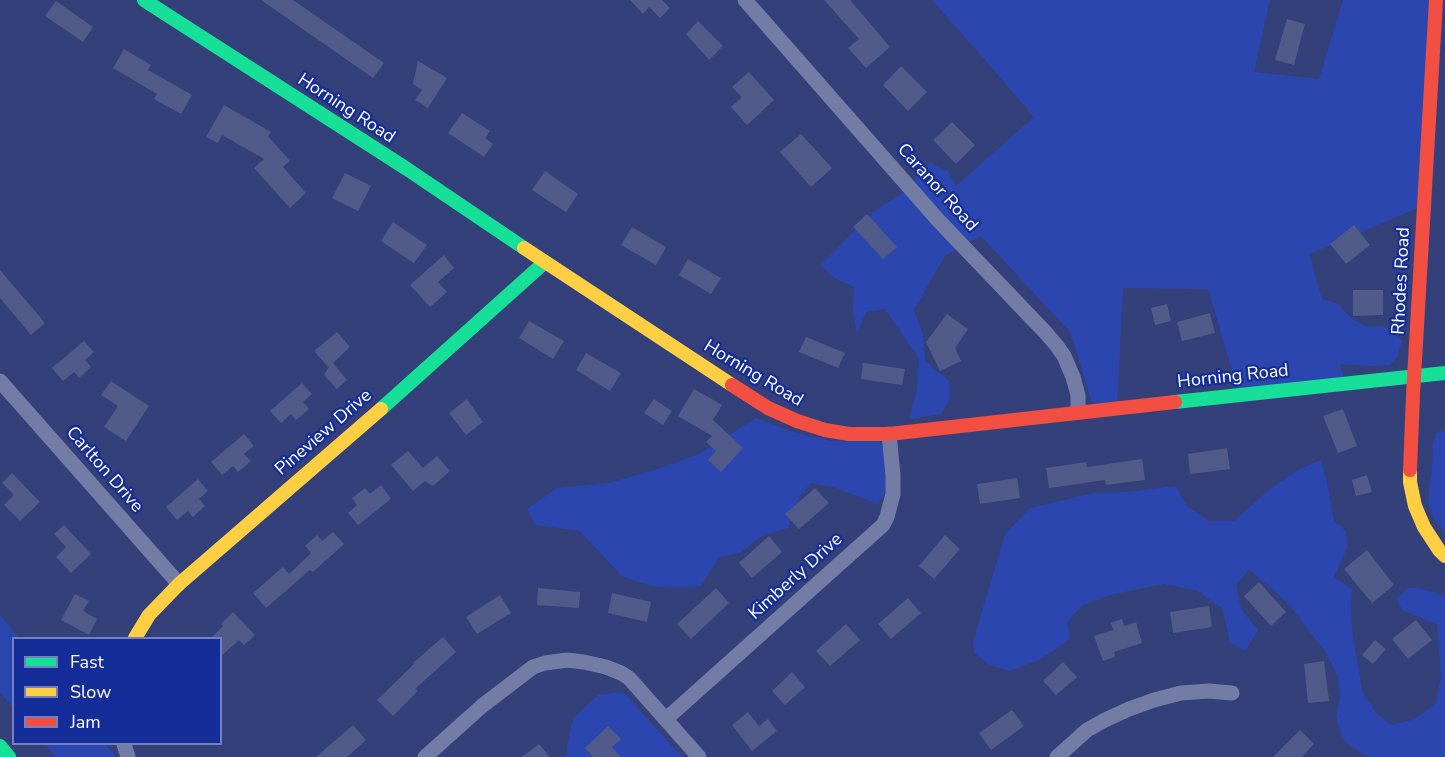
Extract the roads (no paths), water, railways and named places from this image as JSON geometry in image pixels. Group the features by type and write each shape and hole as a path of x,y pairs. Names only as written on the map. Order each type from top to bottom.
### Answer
{"street":[{"name":"Horning Road","path":"144,0 407,169 768,408 825,430 849,434 889,434 1445,373"},
{"name":"Caranor Road","path":"745,0 938,220 1057,346 1073,377 1078,395 1078,412"},
{"name":"Rhodes Road","path":"1436,0 1410,482 1415,506 1424,527 1445,556"},
{"name":"Pineview Drive","path":"136,637 149,615 179,584 353,434 545,262"},
{"name":"Carlton Drive","path":"0,381 179,584"},
{"name":"Kimberly Drive","path":"666,719 883,525 892,494 893,475 889,434"},
{"path":"425,757 482,706 533,667 567,660 606,667 628,678 699,757"},
{"path":"1056,757 1087,730 1129,709 1181,693 1209,691 1232,693"},
{"path":"0,746 9,757"}]}
